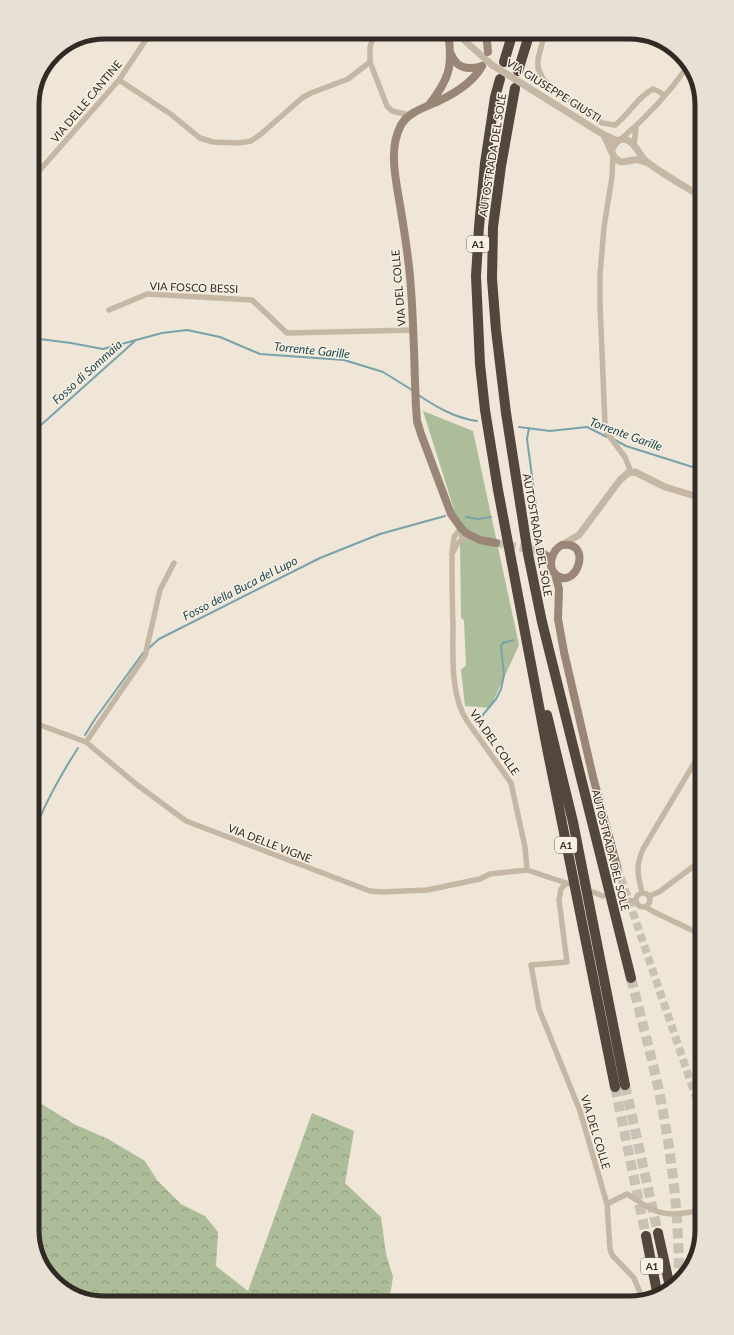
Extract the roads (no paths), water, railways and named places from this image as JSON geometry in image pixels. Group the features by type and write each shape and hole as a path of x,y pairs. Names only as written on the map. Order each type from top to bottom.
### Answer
{"highway":[{"path":"504,62 511,39"},
{"path":"518,71 528,39"},
{"name":"AUTOSTRADA DEL SOLE","path":"500,80 485,164 476,276 480,364 485,410 547,750 615,1087"},
{"name":"AUTOSTRADA DEL SOLE","path":"515,88 501,166 493,227 492,279 509,440 528,554 542,622 631,978"},
{"name":"AUTOSTRADA DEL SOLE","path":"519,603 573,822 625,1084"},
{"name":"A1","path":"658,1233 669,1282"},
{"name":"A1","path":"646,1236 657,1290"}],"main road":[{"path":"429,105 437,95 447,77 451,61 449,39"},
{"path":"487,39 488,52"},
{"path":"409,115 442,100 475,78 482,66 469,68 458,65 454,61 451,53"},
{"name":"VIA DEL COLLE","path":"409,115 405,118 398,130 394,150 394,164 409,266 417,420 451,514 461,528"},
{"path":"461,528 468,534 480,540 496,543"},
{"path":"559,589 569,577 576,572 579,560 578,552 573,546 565,545 540,551 547,556 559,589 558,619 564,652 593,777 617,866"},
{"path":"553,570 553,556 559,547"},
{"path":"553,570 562,577 569,577"}],"street":[{"name":"VIA DELLE CANTINE","path":"39,171 119,80 147,39"},
{"path":"372,39 370,48 370,62 386,106 392,111 409,115"},
{"name":"VIA GIUSEPPE GIUSTI","path":"464,39 492,65 604,135 620,140 629,140 647,162 695,193"},
{"path":"543,39 538,59 538,68 543,79 555,90 602,123 614,125 621,121 646,93 653,89 658,90 664,95"},
{"path":"119,80 172,115 200,138 213,142 239,143 251,140 261,134 302,98 348,79 370,62"},
{"path":"631,472 625,457 607,433 605,424 600,275 604,227 612,176 612,152 615,143 636,126 679,79 685,70"},
{"path":"632,160 635,153 636,126"},
{"name":"VIA GIUSEPPE GIUSTI","path":"604,135 614,158 620,162 628,162 632,160 647,162"},
{"name":"VIA FOSCO BESSI","path":"109,310 147,294 252,300 287,333 413,330"},
{"path":"559,547 579,535 620,480 628,473 631,472 639,474 665,487 695,496"},
{"name":"VIA DEL COLLE","path":"461,528 454,537 452,554 453,660 459,705 467,721 511,783 525,847 527,870 567,883 561,889 559,900 567,962 531,965 539,1009 580,1111 607,1204 608,1237 612,1255 634,1278 641,1295"},
{"path":"452,554 457,544 468,534"},
{"path":"578,552 579,535"},
{"path":"86,742 145,656 160,590 174,563"},
{"name":"VIA DELLE VIGNE","path":"39,725 86,742 136,784 186,821 370,891 382,892 427,890 480,879 490,874 527,870"},
{"path":"642,893 637,869 638,860 695,762"},
{"path":"642,893 649,896 659,892 695,865"},
{"path":"593,892 603,896"},
{"path":"636,901 638,895 642,893"},
{"path":"636,901 640,907 646,906 650,902 649,896"},
{"path":"621,900 636,901"},
{"path":"646,906 652,911 695,932"},
{"path":"607,1204 627,1194 658,1212 680,1214 695,1211"}],"waterway":[{"name":"Torrente Garille","path":"39,339 103,349 162,333 187,330 220,337 260,354 344,360 383,372 412,390"},
{"name":"Fosso di Sommaia","path":"39,427 135,341"},
{"name":"Torrente Garille","path":"417,394 446,411 469,420 477,421"},
{"name":"Torrente Garille","path":"519,427 550,431 587,427 607,437"},
{"name":"Fosso della Buca del Lupo","path":"529,428 527,439 536,506 532,507"},
{"name":"Torrente Garille","path":"615,440 626,446 695,468"},
{"name":"Fosso della Buca del Lupo","path":"148,649 159,639 320,558 380,534 445,516"},
{"name":"Fosso della Buca del Lupo","path":"466,517 478,519 491,517"},
{"path":"477,722 496,699 501,689 504,675 501,646 503,643 513,640"},
{"name":"Fosso della Buca del Lupo","path":"85,735 143,653"},
{"name":"Fosso della Buca del Lupo","path":"39,819 52,792 78,748"}],"tunnel":[{"path":"496,543 540,551"},
{"path":"617,866 695,1094"},
{"path":"631,978 656,1076 664,1115 676,1207 679,1274"},
{"path":"625,1085 658,1233"},
{"path":"615,1087 646,1236"}]}
